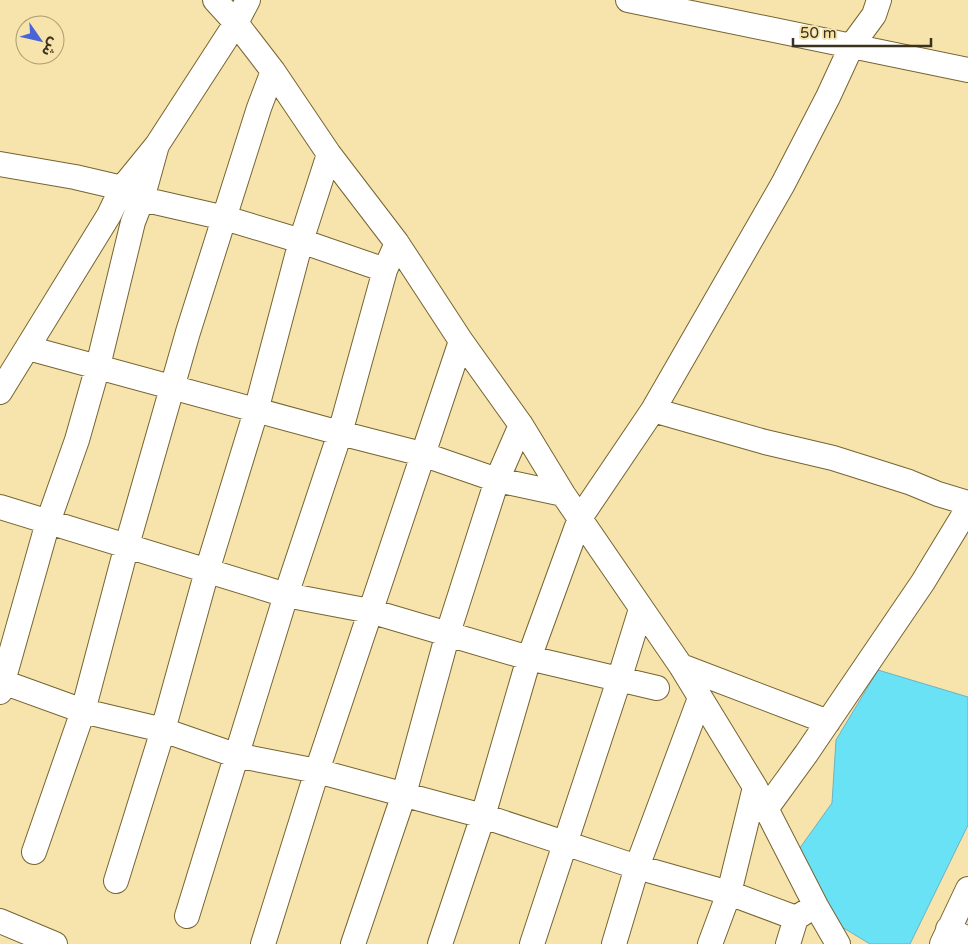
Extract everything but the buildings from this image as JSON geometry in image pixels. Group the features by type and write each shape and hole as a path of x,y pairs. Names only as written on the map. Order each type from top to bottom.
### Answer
{"street":[{"path":"215,0 236,23 273,72 329,154 397,243 461,341 521,425 563,494 640,609 681,666 755,787 766,809 806,912 838,944"},
{"path":"0,392 109,215 132,194 157,145 236,23 248,0"},
{"path":"628,0 718,9 852,45 968,70"},
{"path":"440,944 483,816 529,658 580,518 652,410 783,184 828,97 852,45 874,15 879,0"},
{"path":"34,852 83,711 127,545 172,387 259,108 273,72"},
{"path":"116,881 163,730 207,570 256,411 302,241 329,154"},
{"path":"0,164 75,177 225,218 302,241 385,270"},
{"path":"132,194 133,222 98,366 77,440 48,522 1,685 83,711 163,730 235,755 316,771 483,816 637,867 806,912"},
{"path":"109,215 133,222"},
{"path":"187,916 235,755 340,433 385,270 397,243"},
{"path":"263,944 316,771 461,341"},
{"path":"28,348 256,411 422,454 497,480 563,494"},
{"path":"652,410 765,442 832,458 968,503"},
{"path":"353,944 404,794 448,633 497,480 521,425"},
{"path":"0,507 286,595 370,611 529,658 658,688"},
{"path":"766,809 828,722 922,582 968,508"},
{"path":"532,944 619,680 640,609"},
{"path":"681,666 828,722"},
{"path":"614,944 637,867 700,698"},
{"path":"710,944 729,893 755,787"},
{"path":"953,937 968,889"},
{"path":"788,944 806,912"},
{"path":"0,920 55,944"}]}
